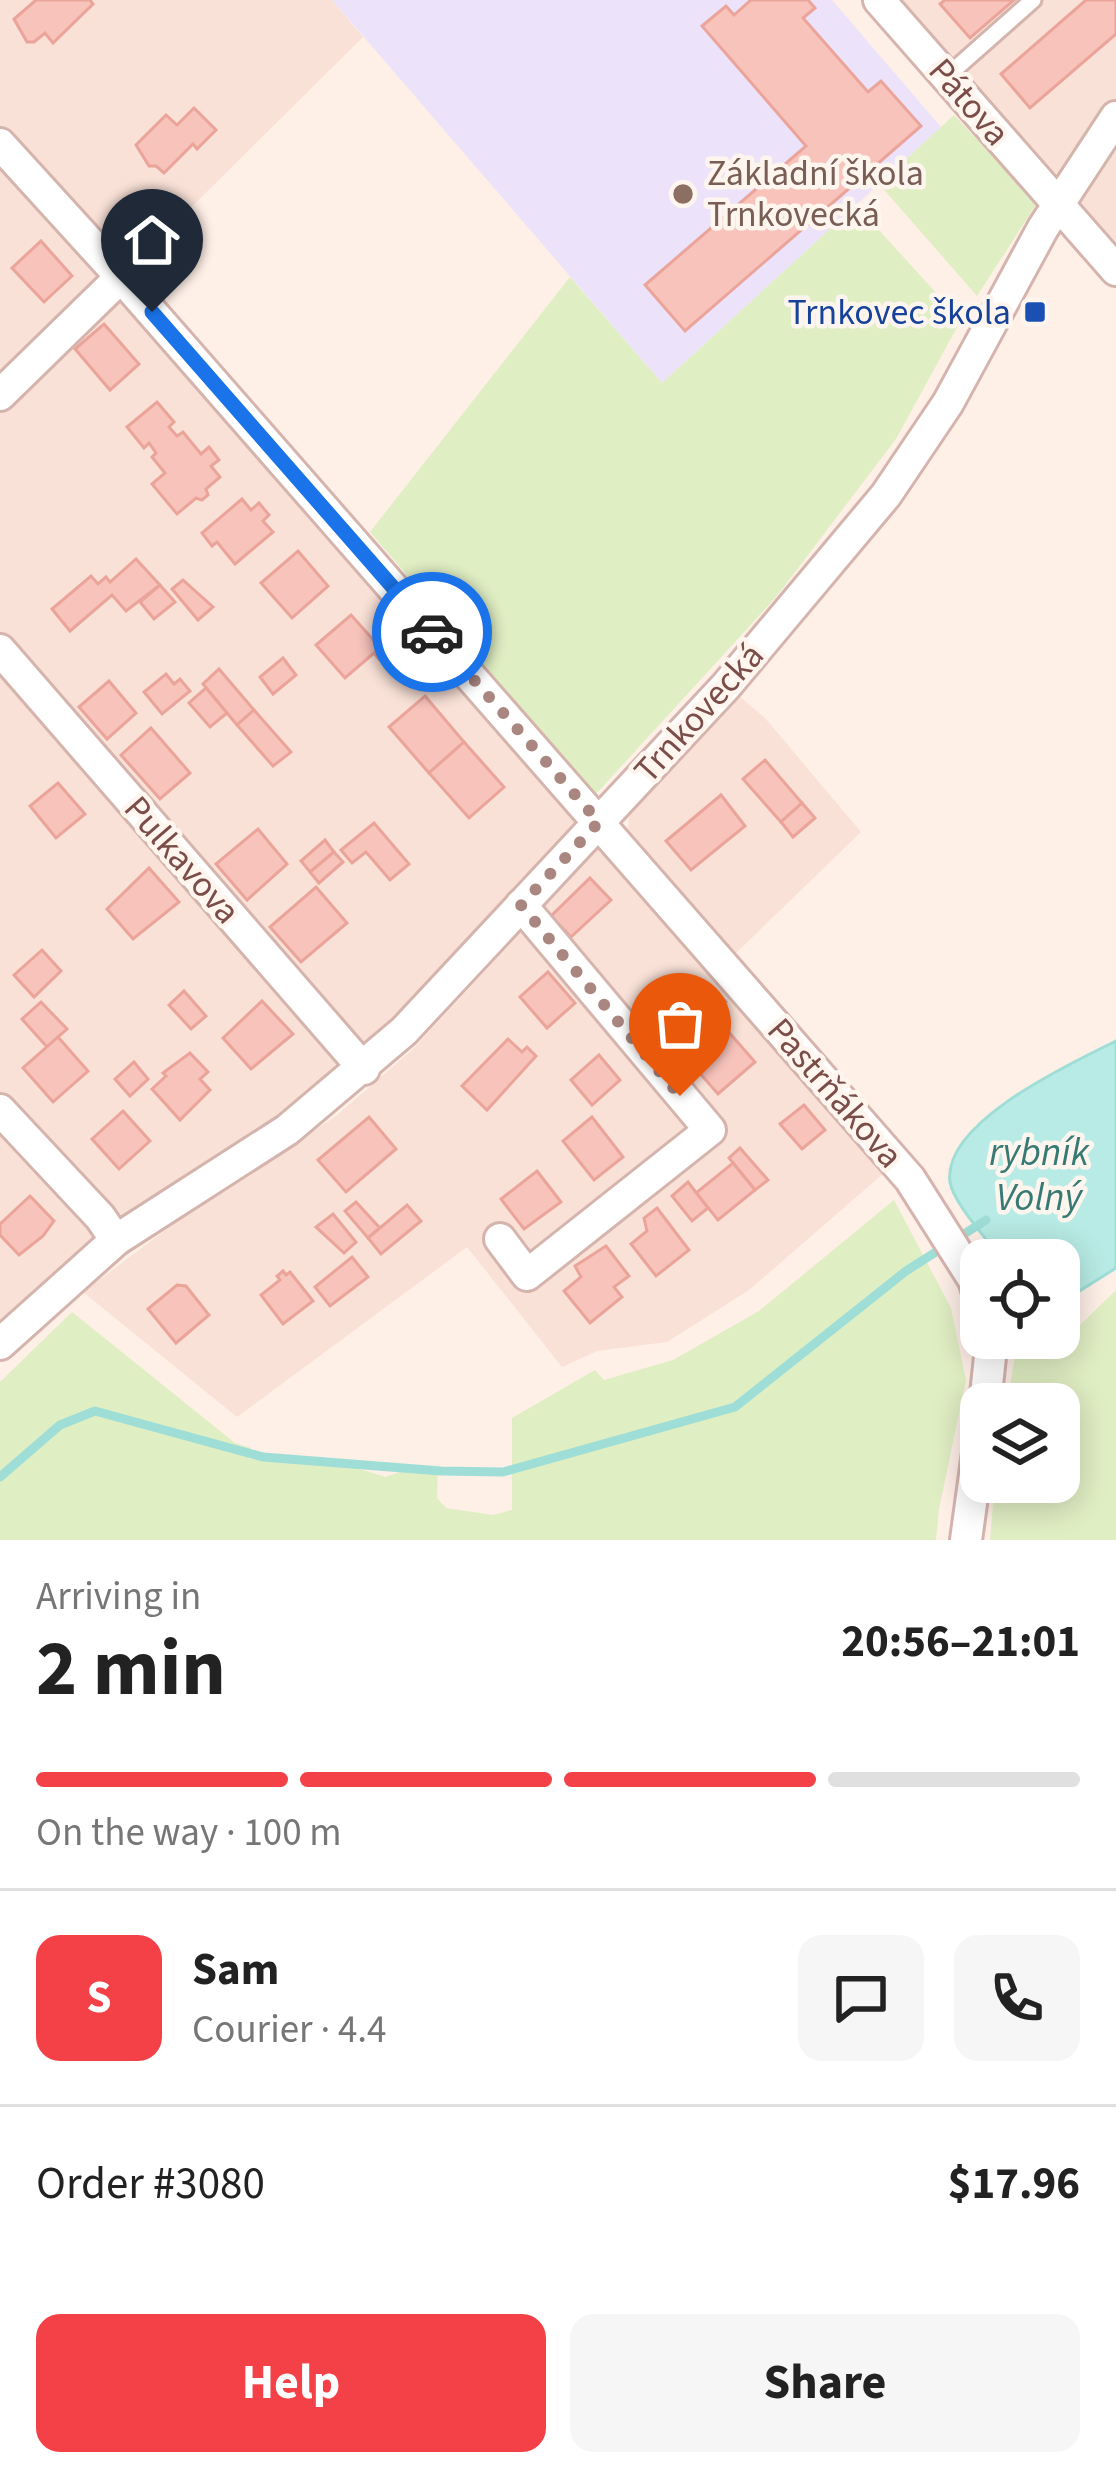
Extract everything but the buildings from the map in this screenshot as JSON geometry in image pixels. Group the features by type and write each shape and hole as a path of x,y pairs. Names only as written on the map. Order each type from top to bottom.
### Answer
{"street":[{"name":"Pátova","path":"879,0 1116,270"},
{"name":"Trnkovecká","path":"0,1344 116,1240 286,1130 364,1069 726,686 886,495 948,403 1058,204 1116,117"},
{"name":"Pastrňákova","path":"0,144 910,1179 960,1259"},
{"path":"0,395 121,277"},
{"name":"Pulkavova","path":"0,650 364,1069"},
{"path":"500,1239 527,1275 710,1130 521,905"},
{"path":"0,1110 116,1240"},
{"path":"966,1540 971,1503"}],"lane":[{"path":"946,77 1033,0"}],"shaded area":[{"path":"0,0 332,0 363,37 121,277 599,822 404,1031 0,1344"},
{"name":"Základní škola Trnkovecká","path":"332,0 832,0 941,127 662,383"},
{"path":"890,0 1116,0 1116,260"},
{"path":"738,695 765,718 861,832 736,953 628,830 629,813"},
{"path":"598,849 607,850 884,1173 749,1290 667,1342 597,1351 562,1367 467,1247 237,1417 83,1292 175,1223 336,1116 412,1050"}],"green space":[{"path":"954,115 1037,203 977,296 879,184"},
{"path":"856,205 961,320 896,439 776,597 595,795 370,532 570,277 662,383"},
{"path":"894,1200 951,1308 966,1380 960,1383 960,1409 936,1540 0,1540 0,1382 72,1312 235,1443 251,1448 249,1459 331,1460 385,1477 414,1467 438,1468 437,1498 446,1508 493,1515 512,1510 512,1418 595,1370 604,1380 673,1360 759,1311"},
{"path":"1116,1290 1116,1540 990,1540 993,1503 1080,1503 1080,1383 1010,1383 1014,1359 1080,1359 1080,1325"}],"water":[{"name":"rybník Volný","path":"1116,1041 1116,1268 1080,1291 1080,1239 985,1239 950,1182 953,1160 987,1117"}],"waterway":[{"path":"0,1477 60,1425 95,1411 263,1457 503,1472 735,1407 906,1271 986,1220"}],"way so far":[{"path":"432,632 599,822 521,905 680,1096"}],"place":[{"name":"Základní škola Trnkovecká","path":"683,194"},
{"name":"Trnkovec škola","path":"1035,312"}],"route":[{"path":"152,312 432,632"}]}
